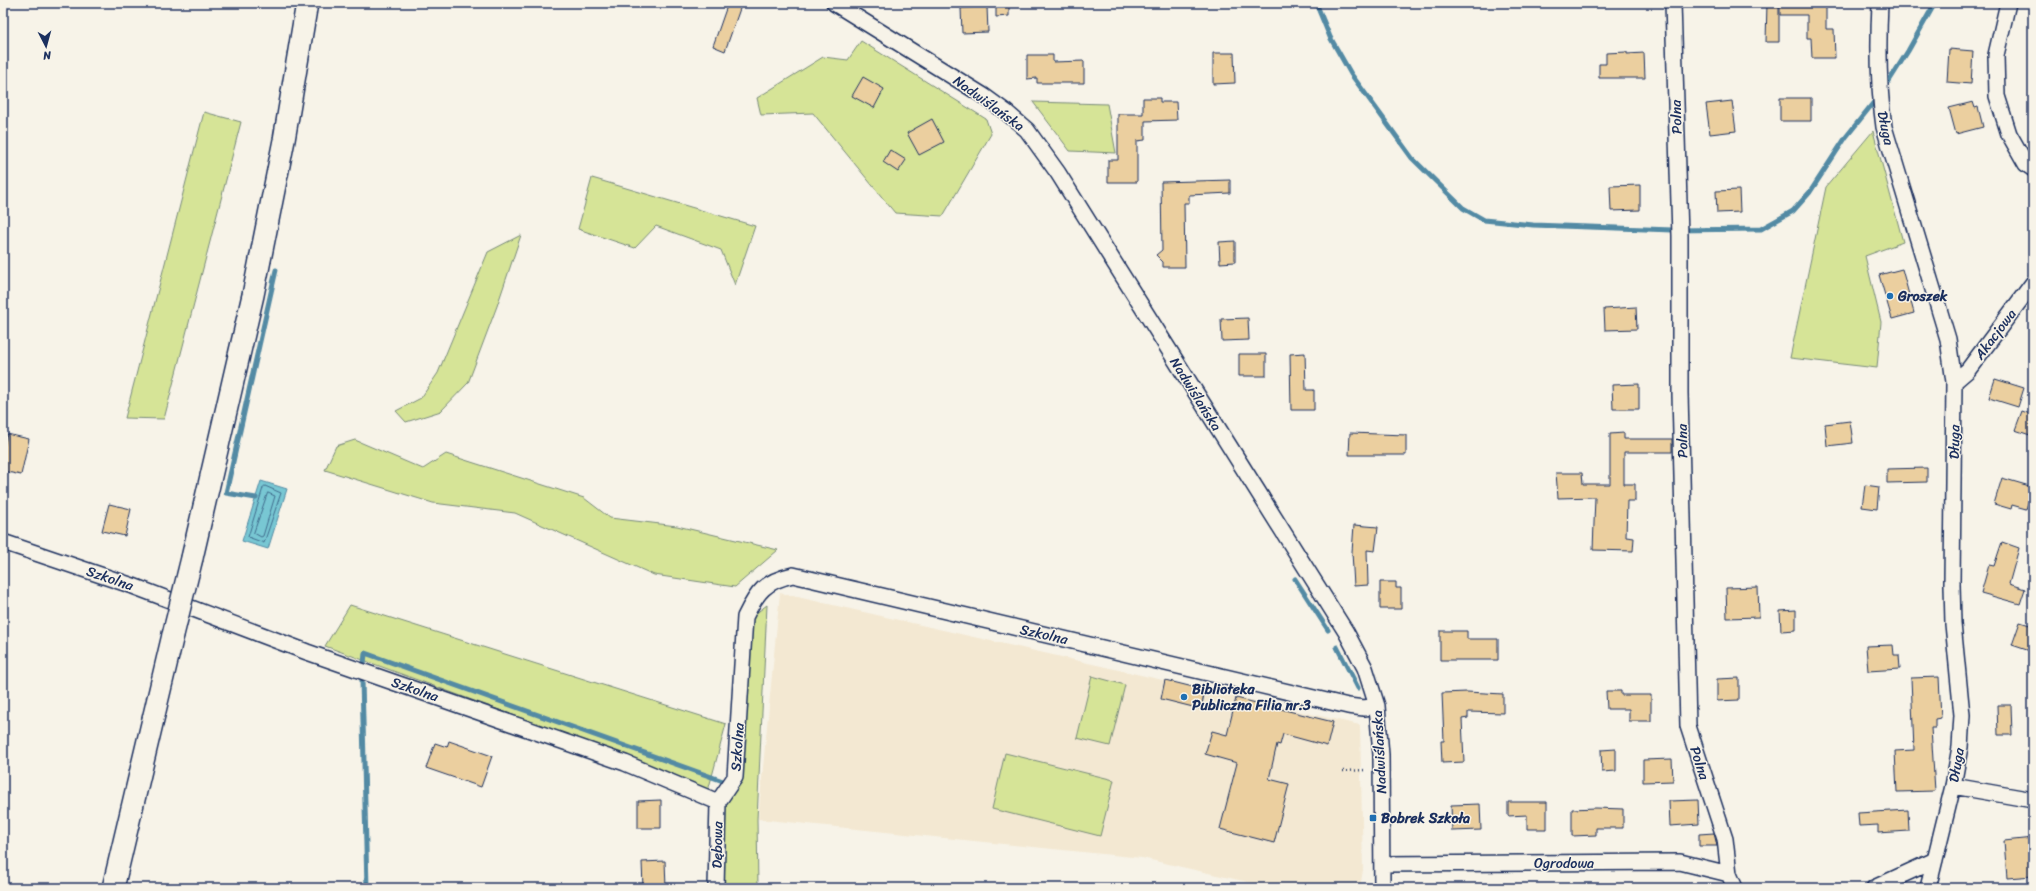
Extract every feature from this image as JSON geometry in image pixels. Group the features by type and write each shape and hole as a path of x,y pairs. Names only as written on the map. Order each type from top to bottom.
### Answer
{"main road":[{"path":"113,888 253,295 284,140 307,3"}],"street":[{"name":"Nadwiślańska","path":"834,3 1006,112 1027,130 1045,153 1346,632 1365,668 1377,706 1380,755 1382,888"},
{"name":"Polna","path":"1672,3 1680,229 1680,393 1688,726 1725,839 1728,874"},
{"name":"Długa","path":"1880,3 1878,50 1879,95 1886,134 1948,339 1954,382 1952,584 1953,624 1962,715 1960,747 1953,786 1928,888"},
{"path":"2008,3 1996,55 1997,96 2009,134 2026,164 2033,169"},
{"name":"Akacjowa","path":"1954,382 1968,370 2033,283"},
{"name":"Szkolna","path":"3,542 133,586 307,652 625,763 718,802 735,777 745,617 754,599 764,586 777,579 793,576 1348,706 1377,706"},
{"path":"1953,786 2033,800"},
{"name":"Dębowa","path":"716,888 718,802"},
{"path":"1874,888 1935,860"},
{"name":"Ogrodowa","path":"1382,864 1680,862 1728,874"},
{"path":"1728,874 1735,888"}],"path":[{"path":"1343,771 1361,770"}],"shaded area":[{"path":"780,593 1360,725 1363,870 1360,888 1274,888 1142,858 758,819"}],"green space":[{"path":"861,41 986,119 991,134 943,216 895,213 813,113 761,115 757,98 823,57 848,60"},
{"path":"1033,102 1107,104 1116,153 1070,151"},
{"path":"204,112 241,122 164,419 125,418"},
{"path":"1873,131 1903,242 1865,256 1881,322 1877,368 1790,358 1826,187"},
{"path":"592,178 755,226 735,285 721,250 656,226 635,248 578,229"},
{"path":"521,235 497,306 468,383 441,411 406,422 396,411 421,398 438,373 488,252"},
{"path":"355,440 423,469 446,454 584,498 610,518 677,526 778,550 735,587 654,575 515,513 433,503 325,470 336,446"},
{"path":"350,605 726,724 708,791 627,757 325,646"},
{"path":"767,605 757,819 758,888 722,888 723,807 742,782 751,617"},
{"path":"1092,676 1125,685 1110,746 1077,738"},
{"path":"1005,753 1114,780 1100,836 992,809"}],"water":[{"path":"261,481 287,489 268,549 242,541"}],"building":[{"path":"728,3 742,3 725,51 713,46"},
{"path":"996,3 1009,3 1009,16 996,17"},
{"path":"1767,3 1779,3 1779,42 1766,42"},
{"path":"1780,3 1826,3 1826,29 1834,29 1835,58 1812,58 1811,38 1807,38 1807,15 1780,15"},
{"path":"987,7 988,32 962,33 961,8"},
{"path":"1949,49 1973,51 1971,84 1947,82"},
{"path":"1627,52 1627,54 1644,53 1645,78 1599,78 1599,64 1606,64 1606,53"},
{"path":"1213,53 1234,53 1235,83 1213,84"},
{"path":"1027,55 1053,55 1053,62 1084,61 1084,83 1037,83 1037,78 1027,79"},
{"path":"863,77 884,89 874,108 852,96"},
{"path":"1143,98 1160,98 1160,102 1176,102 1177,120 1145,121 1145,140 1137,141 1137,182 1108,182 1108,160 1118,160 1118,114 1143,114"},
{"path":"1780,98 1811,98 1811,121 1780,121"},
{"path":"1732,101 1736,131 1710,134 1706,104"},
{"path":"1973,102 1975,108 1978,107 1983,127 1956,134 1949,108"},
{"path":"932,119 944,142 919,155 907,133"},
{"path":"890,150 906,160 898,172 883,162"},
{"path":"1230,180 1230,193 1189,195 1189,203 1184,203 1185,267 1163,267 1163,262 1156,255 1162,250 1161,182"},
{"path":"1640,185 1640,210 1611,211 1610,186"},
{"path":"1739,190 1740,212 1717,213 1716,191"},
{"path":"1235,241 1235,262 1220,263 1219,242"},
{"path":"1902,269 1914,313 1892,319 1879,275"},
{"path":"1636,307 1637,329 1605,330 1604,309"},
{"path":"1248,318 1249,340 1222,341 1221,319"},
{"path":"1305,353 1306,390 1314,390 1314,410 1291,410 1290,354"},
{"path":"1239,354 1266,354 1266,376 1239,376"},
{"path":"1995,379 2024,388 2018,407 1989,398"},
{"path":"1639,384 1639,409 1613,409 1612,385"},
{"path":"2022,411 2033,415 2033,436 2015,430"},
{"path":"1850,421 1853,443 1827,446 1825,424"},
{"path":"1350,433 1406,435 1406,455 1349,455"},
{"path":"1624,433 1624,439 1672,439 1672,452 1624,452 1624,484 1635,484 1635,501 1627,501 1626,537 1634,538 1633,551 1593,550 1595,497 1558,498 1556,473 1582,473 1583,484 1610,484 1610,434"},
{"path":"7,434 29,439 21,475 3,471 3,453"},
{"path":"1927,468 1927,482 1887,483 1887,469"},
{"path":"2002,478 2033,487 2026,509 2012,505 2011,509 1994,504"},
{"path":"1865,485 1879,487 1877,509 1862,507"},
{"path":"109,504 131,509 125,536 102,531"},
{"path":"1354,525 1378,527 1375,551 1367,550 1368,585 1354,586 1352,552"},
{"path":"2002,542 2019,548 2009,584 2025,589 2020,604 1981,593 1989,565 1994,566"},
{"path":"1380,582 1396,582 1396,588 1401,588 1401,609 1380,609"},
{"path":"1758,587 1759,617 1727,618 1726,588"},
{"path":"1796,610 1796,630 1781,631 1780,611"},
{"path":"2020,622 2033,626 2033,652 2012,645"},
{"path":"1440,631 1467,631 1467,639 1498,639 1498,660 1440,660"},
{"path":"1893,645 1894,655 1899,655 1900,669 1868,671 1866,646"},
{"path":"1939,677 1941,718 1935,719 1935,728 1931,728 1935,791 1897,792 1895,751 1914,750 1911,678"},
{"path":"1739,678 1739,700 1717,701 1717,679"},
{"path":"1165,680 1205,690 1201,709 1161,699"},
{"path":"1606,691 1621,691 1621,695 1651,695 1651,721 1629,721 1629,709 1607,709"},
{"path":"1467,692 1503,694 1503,713 1468,712 1468,718 1462,719 1464,762 1442,763 1441,741 1444,741 1442,693"},
{"path":"1236,698 1333,722 1327,746 1283,734 1280,745 1277,744 1269,779 1289,784 1274,843 1220,829 1237,763 1205,754 1212,731 1227,735"},
{"path":"1997,705 2011,705 2012,735 1998,735"},
{"path":"449,741 492,756 481,787 426,768 435,743 447,747"},
{"path":"1616,749 1616,771 1602,772 1601,750"},
{"path":"1672,759 1673,781 1643,782 1643,760"},
{"path":"661,800 661,828 638,828 638,801"},
{"path":"1698,800 1699,824 1670,826 1669,801"},
{"path":"1508,802 1547,802 1547,829 1527,829 1527,815 1508,816"},
{"path":"1480,804 1481,830 1452,831 1451,805"},
{"path":"1572,809 1623,809 1623,828 1596,828 1596,835 1572,836"},
{"path":"1908,810 1909,831 1878,833 1878,825 1859,826 1858,813"},
{"path":"1714,833 1717,846 1699,846 1699,834"},
{"path":"2033,838 2033,876 2007,878 2004,841"},
{"path":"665,861 666,888 643,888 642,862"}],"waterway":[{"path":"1316,3 1330,37 1351,74 1412,158 1463,208 1484,220 1533,225 1673,230 1761,229 1793,211 1810,192 1846,137 1878,97"},
{"path":"1884,89 1908,51 1935,3"},
{"path":"256,498 226,493 276,270"},
{"path":"1295,579 1328,630"},
{"path":"1337,647 1358,688"},
{"path":"364,664 365,653 723,781"},
{"path":"362,679 367,888"}],"place":[{"name":"Groszek","path":"1890,296"},
{"name":"Biblioteka Publiczna Filia nr.3","path":"1184,697"},
{"name":"Bobrek Szkoła","path":"1373,818"}]}
